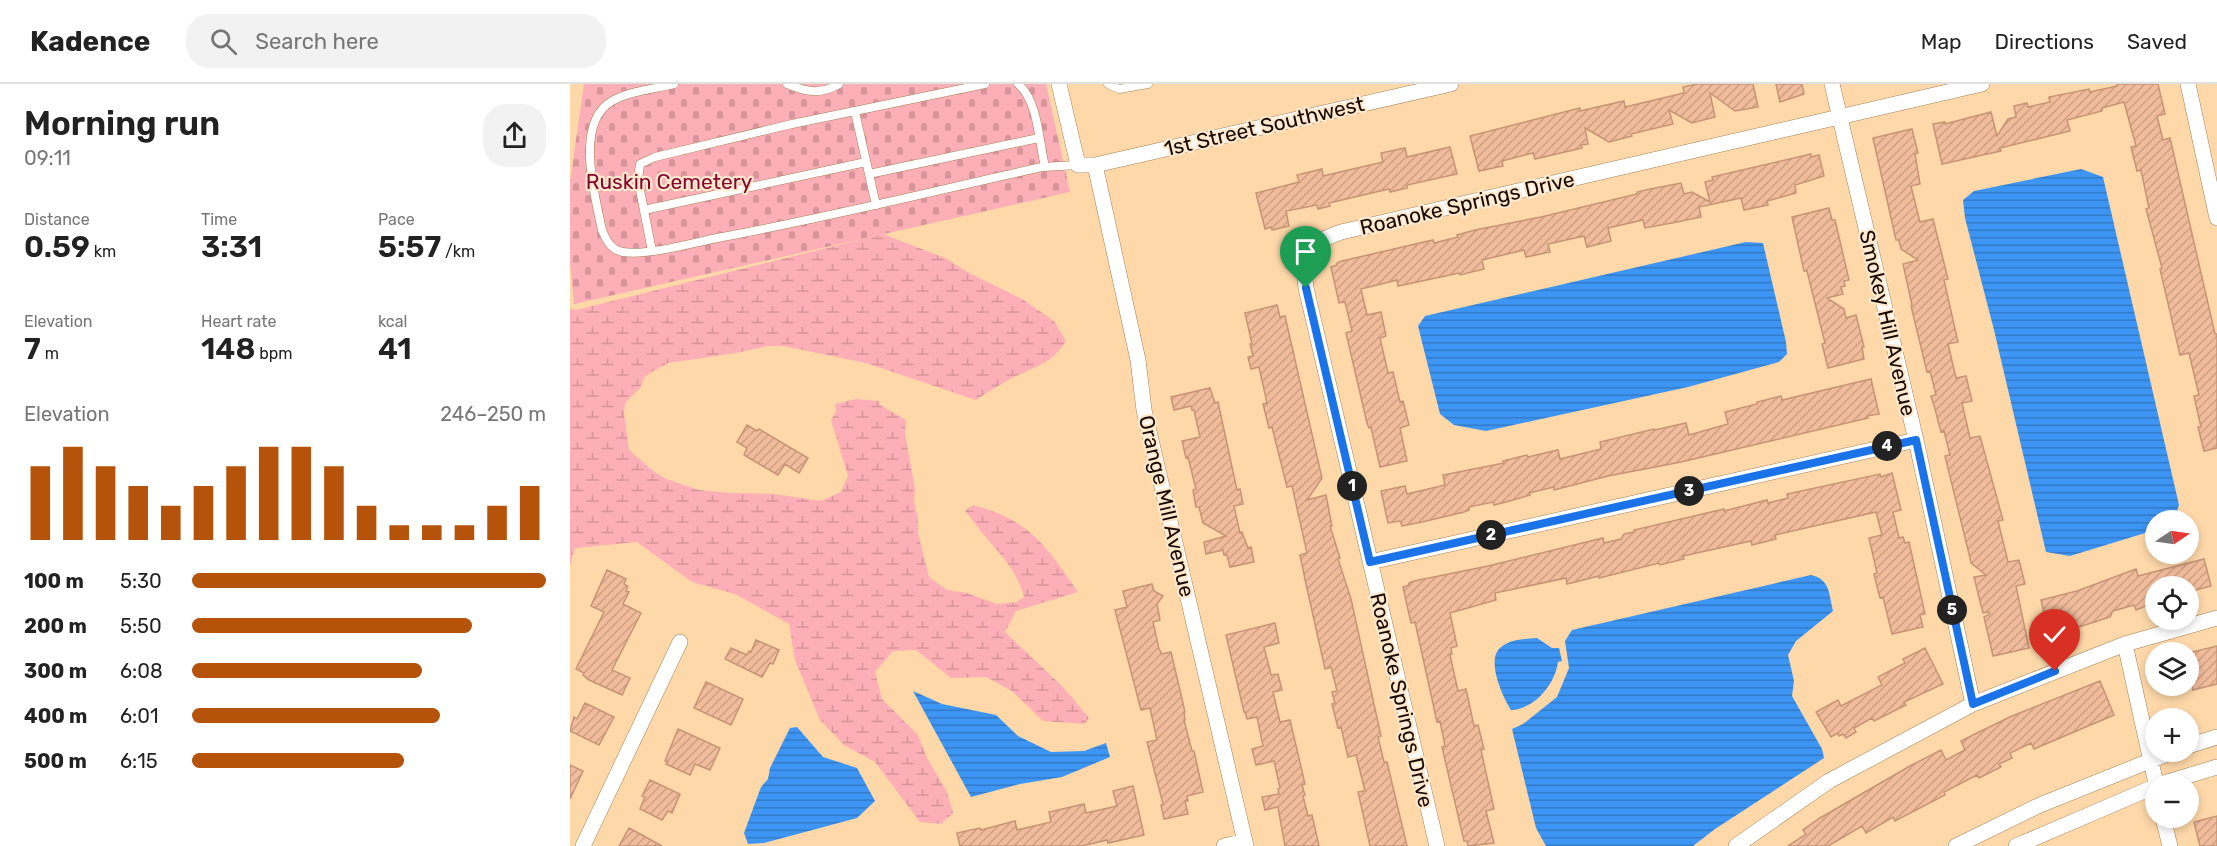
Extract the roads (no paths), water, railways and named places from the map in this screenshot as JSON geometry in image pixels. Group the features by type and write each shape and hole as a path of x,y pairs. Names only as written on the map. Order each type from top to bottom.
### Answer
{"street":[{"path":"1059,84 1078,165"},
{"name":"1st Street Southwest","path":"1078,165 1095,165 1403,89 1451,84"},
{"name":"Smokey Hill Avenue","path":"1832,84 1916,440 1973,704"},
{"name":"Roanoke Springs Drive","path":"1437,846 1306,288 1303,267 1307,250 1318,241 1341,232 1982,84"},
{"path":"2188,84 2217,218"},
{"name":"Orange Mill Avenue","path":"1095,165 1138,360 1144,410 1246,844"},
{"path":"1370,562 1916,440"},
{"path":"1736,846 1829,781 1973,704 2125,644 2217,618"},
{"path":"583,846 680,642"},
{"path":"2125,644 2145,732"},
{"path":"2199,743 2217,737"},
{"path":"1956,846 2040,805 2145,761"},
{"path":"2194,774 2217,767"},
{"path":"2016,846 2145,790"},
{"path":"2166,828 2170,846"},
{"path":"1224,846 1246,844"}],"lane":[{"path":"674,84 624,95 610,102 599,112 594,122 589,149 599,216 607,242 621,252 652,251 779,226 1045,167 1078,165"},
{"path":"787,84 812,92 826,90 839,84"},
{"path":"652,251 638,180 640,164 655,157 792,124 985,84"},
{"path":"1018,84 1027,91 1032,104 1045,167"},
{"path":"1108,84 1119,89 1148,84"},
{"path":"855,112 876,205"},
{"path":"869,174 1039,138"},
{"path":"644,210 866,162"}],"water":[{"path":"2081,169 2103,177 2179,505 2177,510 2145,510 2145,533 2070,556 2046,552 1965,218 1963,200 1974,191"},
{"path":"1746,242 1763,243 1786,342 1787,354 1779,362 1688,387 1486,431 1454,425 1440,414 1418,326 1425,316"},
{"path":"1811,575 1825,584 1833,611 1796,641 1788,655 1794,681 1792,696 1822,749 1824,758 1715,829 1693,846 1546,846 1536,828 1512,729 1523,724 1557,697 1569,668 1565,641 1572,630"},
{"path":"1537,638 1552,648 1559,648 1562,661 1558,662 1548,687 1536,700 1520,709 1511,710 1497,679 1496,654 1508,643"},
{"path":"913,691 942,704 996,715 1018,736 1051,752 1084,751 1106,743 1110,757 1062,777 1020,784 971,797"},
{"path":"797,727 823,757 857,768 875,801 857,818 764,843 748,844 744,833 761,787 768,779 770,768 790,728"}],"park label":[{"name":"Ruskin Cemetery","path":"669,181"}]}
